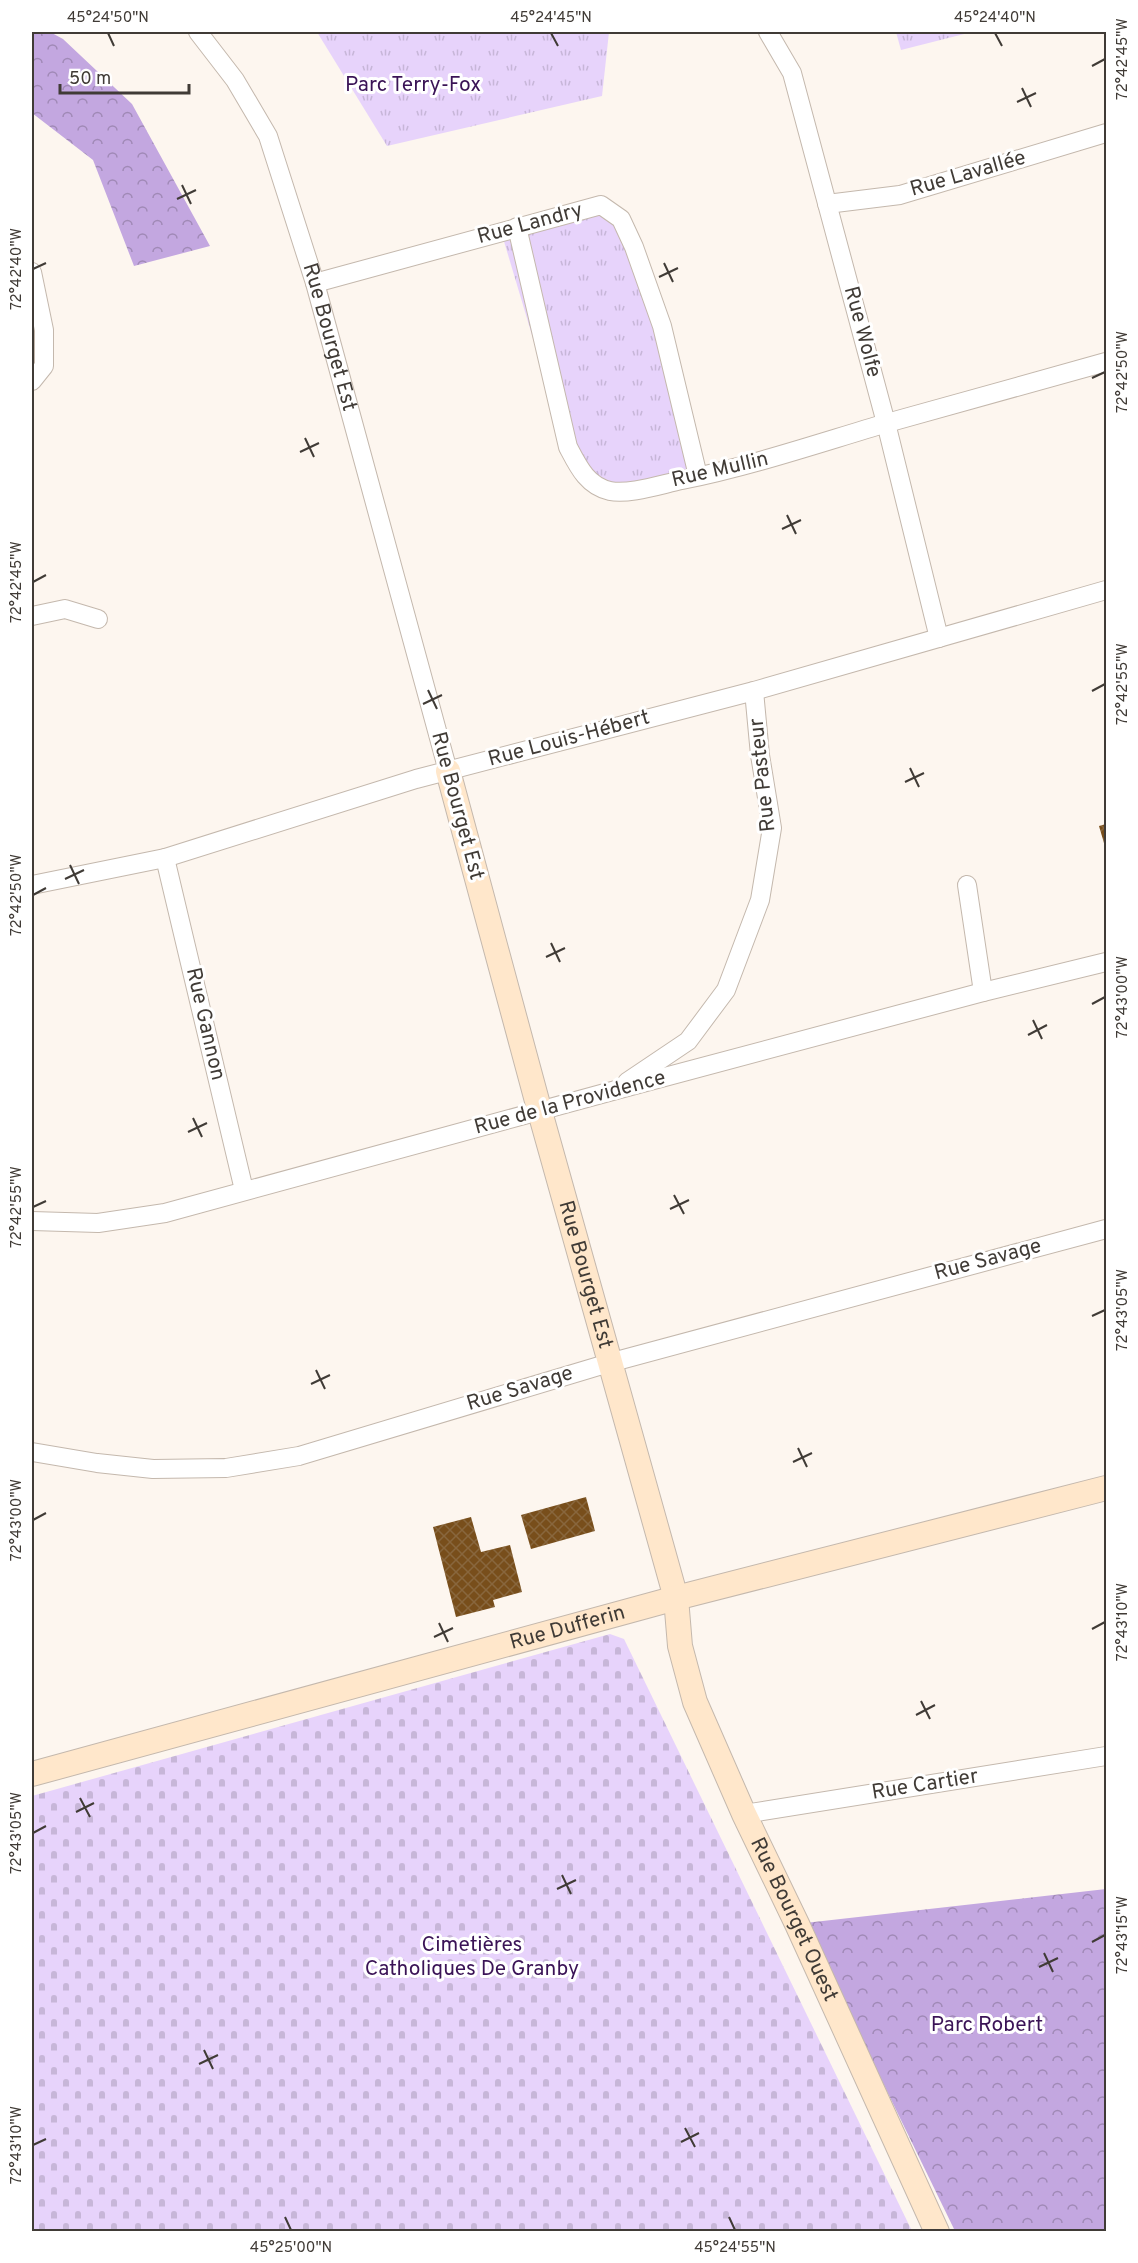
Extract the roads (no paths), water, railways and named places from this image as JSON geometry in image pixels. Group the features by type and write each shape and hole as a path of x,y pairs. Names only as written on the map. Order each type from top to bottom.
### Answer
{"street":[{"name":"Rue Bourget Est","path":"198,32 235,80 268,135 315,283 540,1112 676,1598"},
{"name":"Rue Wolfe","path":"768,32 792,73 886,423 939,638"},
{"name":"Rue Lavallée","path":"827,204 900,195 1107,134"},
{"name":"Rue Landry","path":"315,283 601,205 621,219 634,247 662,326 698,476"},
{"name":"Rue Mullin","path":"517,227 568,447 580,472 597,487 612,492 760,462 886,423 1107,362"},
{"path":"32,272 44,330 44,366 32,381"},
{"name":"Rue Louis-Hébert","path":"33,880 165,858 417,778 754,691 1107,590"},
{"path":"32,616 65,609 98,620"},
{"name":"Rue Pasteur","path":"615,1090 688,1041 726,990 760,900 772,828 760,755 754,691"},
{"name":"Rue Gannon","path":"165,858 244,1190"},
{"path":"967,885 983,992"},
{"name":"Rue de la Providence","path":"32,1221 98,1223 165,1213 615,1090 983,992 1107,962"},
{"name":"Rue Savage","path":"32,1452 97,1463 153,1468 226,1468 299,1456 609,1363 1107,1229"},
{"name":"Rue Dufferin","path":"32,1774 676,1598 1107,1488"},
{"path":"1055,1502 1107,1496"},
{"name":"Rue Bourget Ouest","path":"676,1598 680,1646 695,1702 744,1814 938,2232"},
{"name":"Rue Cartier","path":"744,1814 1107,1756"}],"park label":[{"name":"Parc Terry-Fox","path":"413,85"},
{"name":"Cimetières Catholiques De Granby","path":"472,1957"},
{"name":"Parc Robert","path":"987,2025"}]}
